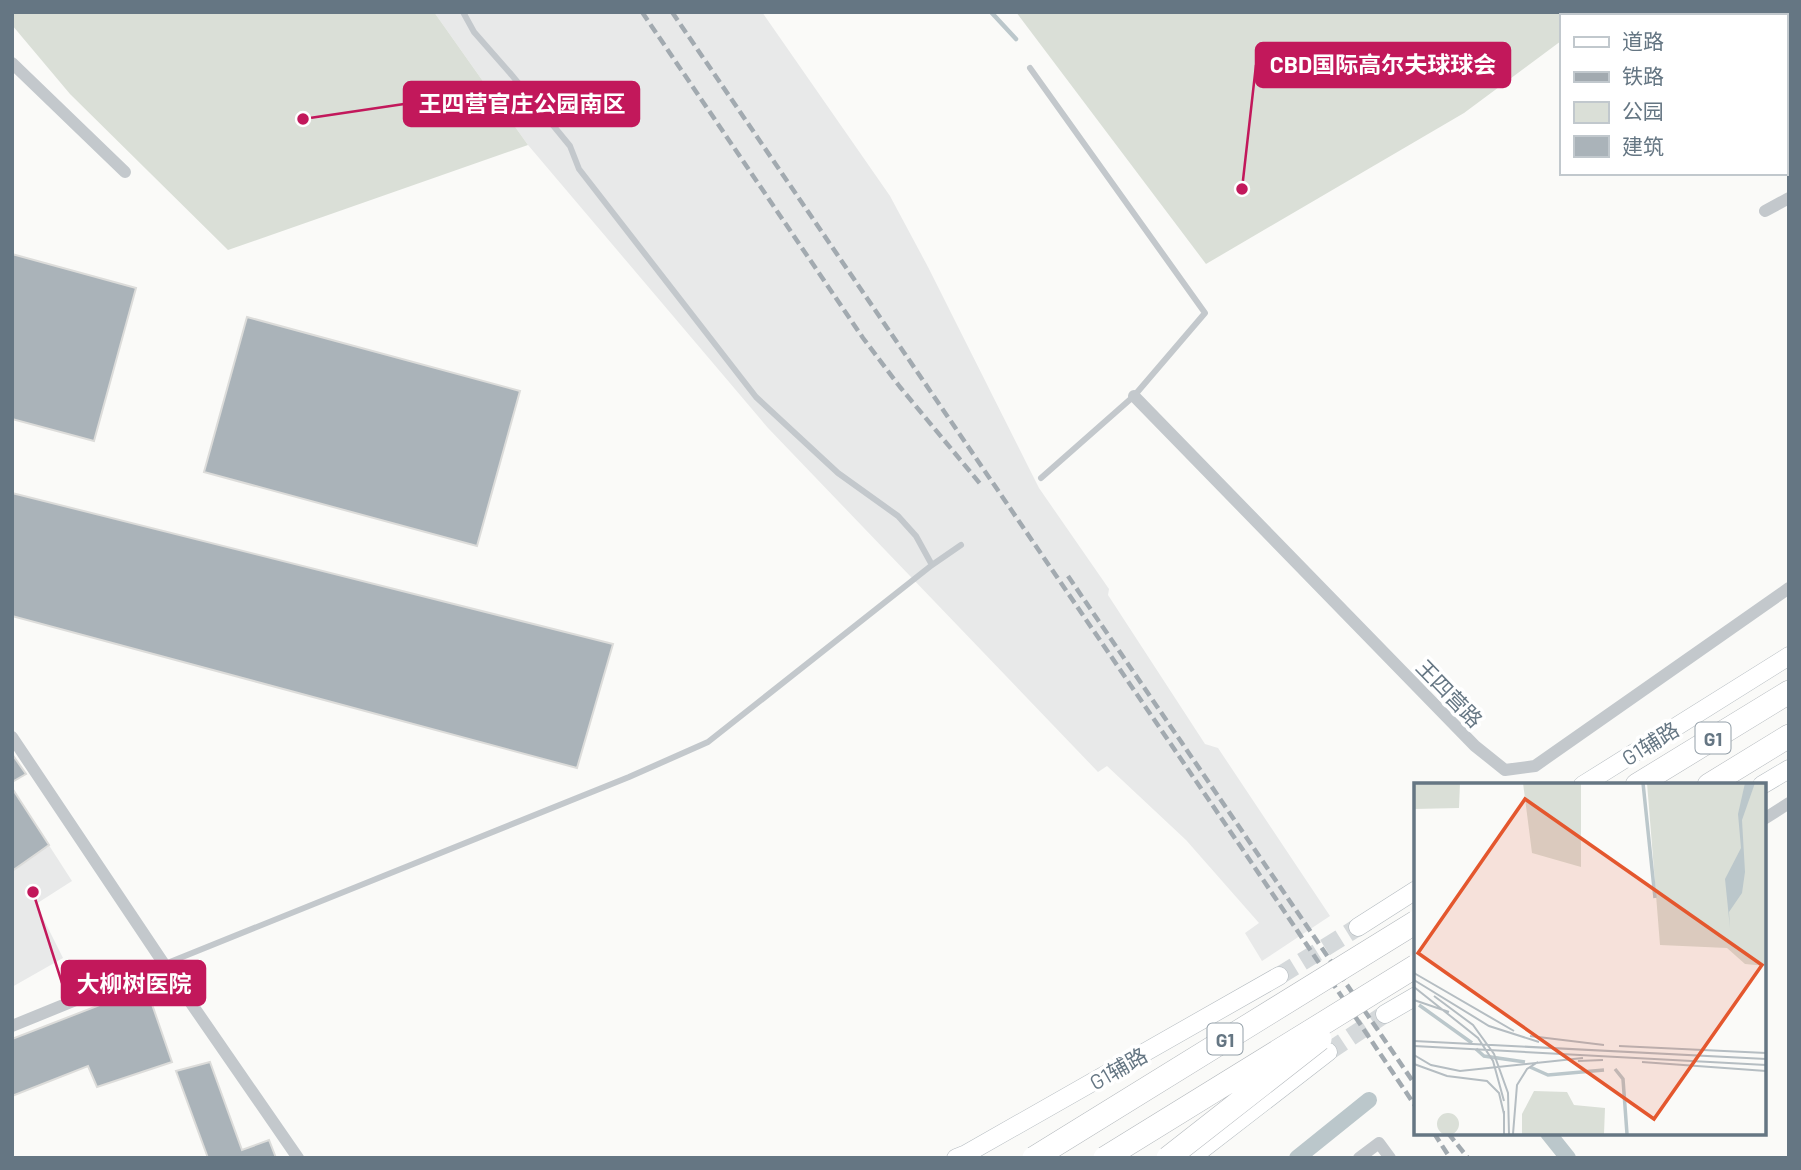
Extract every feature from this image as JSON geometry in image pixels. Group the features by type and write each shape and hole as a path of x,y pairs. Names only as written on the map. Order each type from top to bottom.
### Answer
{"highway":[{"name":"G1","path":"1640,783 1789,692"},
{"name":"G1","path":"1712,783 1789,736"},
{"name":"G1","path":"1034,1158 1414,923"},
{"name":"G1","path":"1105,1158 1414,967"},
{"path":"1168,1158 1396,979"},
{"path":"1021,1158 1062,1140"}],"main road":[{"name":"G1辅路","path":"1586,783 1789,656"},
{"path":"1765,783 1789,769"},
{"path":"1358,927 1414,891"},
{"name":"G1辅路","path":"956,1158 1279,976"},
{"path":"1385,1014 1414,997"},
{"path":"1191,1158 1328,1052"}],"street":[{"path":"12,63 125,172"},
{"path":"1765,211 1789,198"},
{"name":"王四营路","path":"1134,396 1475,746 1506,770 1535,766 1789,588"},
{"path":"12,737 298,1158"},
{"path":"1766,818 1789,803"},
{"path":"12,1026 164,964"},
{"path":"1359,1158 1380,1143 1390,1158"}],"lane":[{"path":"463,12 474,32 570,146 579,169 756,397 838,473 898,516 916,536 932,565"},
{"path":"1030,68 1205,313 1134,396 1041,478"},
{"path":"164,964 629,777 708,742 961,545"}],"shaded area":[{"path":"434,12 762,12 890,196 1039,488 1109,589 1108,595 1205,744 1218,748 1330,916 1262,961 1245,933 1259,923 1186,840 1107,766 1098,772 768,428 528,145"},
{"path":"12,788 72,881 36,904 63,958 12,987"}],"green space":[{"path":"12,12 434,12 528,145 228,250 70,94 12,25"},
{"path":"1016,12 1789,12 1787,15 1560,14 1560,42 1464,113 1206,264"}],"building":[{"path":"12,254 136,288 94,441 12,419"},
{"path":"247,317 520,391 477,546 204,472"},
{"path":"12,493 613,644 577,768 12,616"},
{"path":"12,754 26,774 12,782"},
{"path":"12,788 49,845 12,871"},
{"path":"146,987 172,1062 97,1087 88,1066 12,1096 12,1039"},
{"path":"210,1062 242,1150 269,1140 276,1158 208,1158 176,1071"}],"waterway":[{"path":"991,12 1016,39"},
{"path":"1297,1158 1369,1100"},
{"path":"1550,1135 1568,1158"}],"tunnel":[{"path":"1279,976 1358,927"},
{"path":"1328,1052 1385,1014"}],"railway":[{"path":"642,12 863,338 982,486"},
{"path":"672,12 1414,1104"},
{"path":"1068,576 1414,1083"},
{"path":"1435,1135 1450,1158"},
{"path":"1450,1135 1468,1158"}],"place":[{"name":"王四营官庄公园南区","path":"303,119"},
{"name":"CBD国际高尔夫球球会","path":"1242,189"},
{"name":"大柳树医院","path":"33,892"}]}
